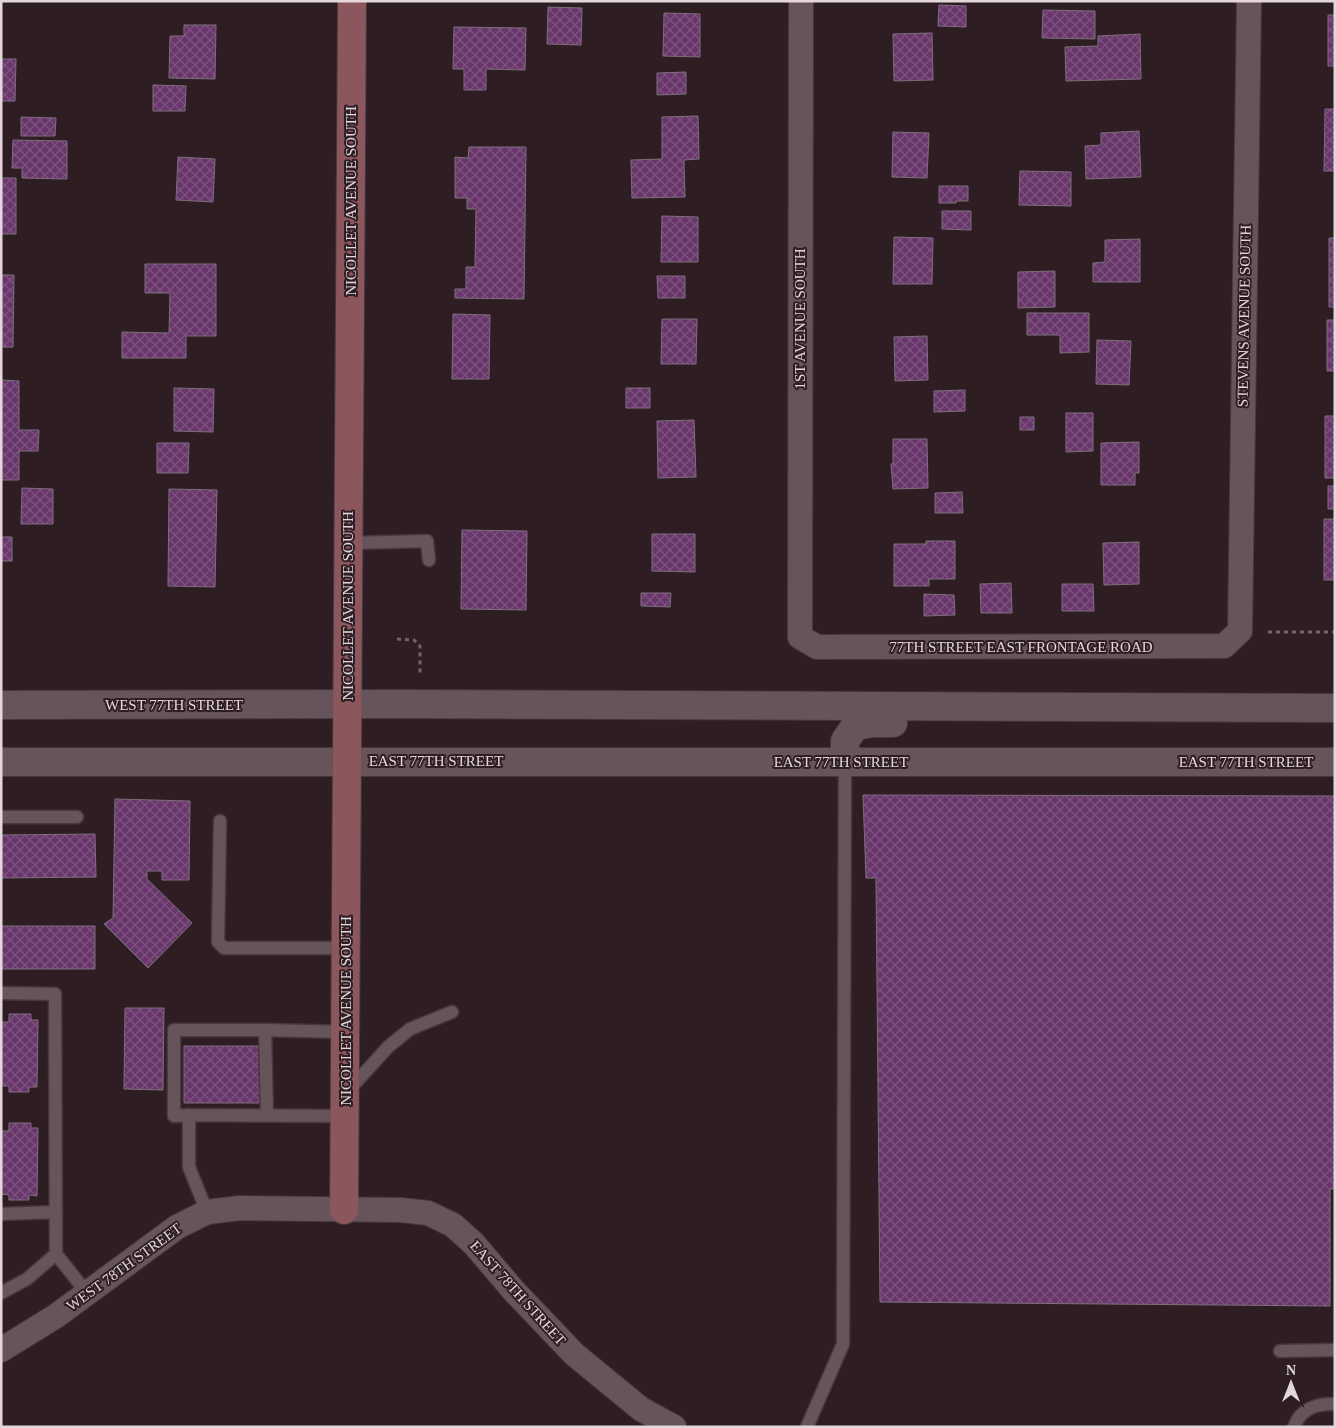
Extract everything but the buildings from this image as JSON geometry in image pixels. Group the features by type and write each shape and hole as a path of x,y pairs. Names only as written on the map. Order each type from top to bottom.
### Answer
{"main road":[{"name":"NICOLLET AVENUE SOUTH","path":"344,1210 352,1"}],"street":[{"name":"1ST AVENUE SOUTH","path":"800,637 801,1"},
{"name":"STEVENS AVENUE SOUTH","path":"1240,632 1248,1"},
{"name":"77TH STREET EAST FRONTAGE ROAD","path":"800,637 817,647 1224,646 1240,632"},
{"name":"WEST 77TH STREET","path":"1,705 348,704"},
{"path":"348,704 1335,708"},
{"path":"845,762 845,741 855,726 872,723 1131,725 1200,708"},
{"path":"1,762 347,761"},
{"name":"EAST 77TH STREET","path":"347,761 1335,762"},
{"name":"WEST 78TH STREET","path":"1,1350 56,1316 177,1227 207,1212 240,1208 344,1210"},
{"name":"EAST 78TH STREET","path":"344,1210 401,1210 428,1213 452,1225 474,1244 514,1291 574,1354 641,1408 674,1427"}],"lane":[{"path":"349,543 428,541 428,560"},
{"path":"807,1427 843,1344 845,762"},
{"path":"1,817 77,817"},
{"path":"220,821 218,942 224,948 346,948"},
{"path":"1,993 55,994 56,1254 87,1293"},
{"path":"346,1032 174,1030 174,1116 267,1116 345,1105 388,1046 410,1029 452,1012"},
{"path":"265,1030 267,1116"},
{"path":"189,1115 189,1167 207,1212"},
{"path":"1,1214 56,1212"},
{"path":"1,1293 27,1280 56,1254"},
{"path":"1280,1352 1335,1350"},
{"path":"1294,1427 1297,1419 1305,1410 1316,1406 1335,1404"}],"path":[{"path":"1240,632 1335,632"},
{"path":"397,639 414,640 420,646 420,679"}]}
